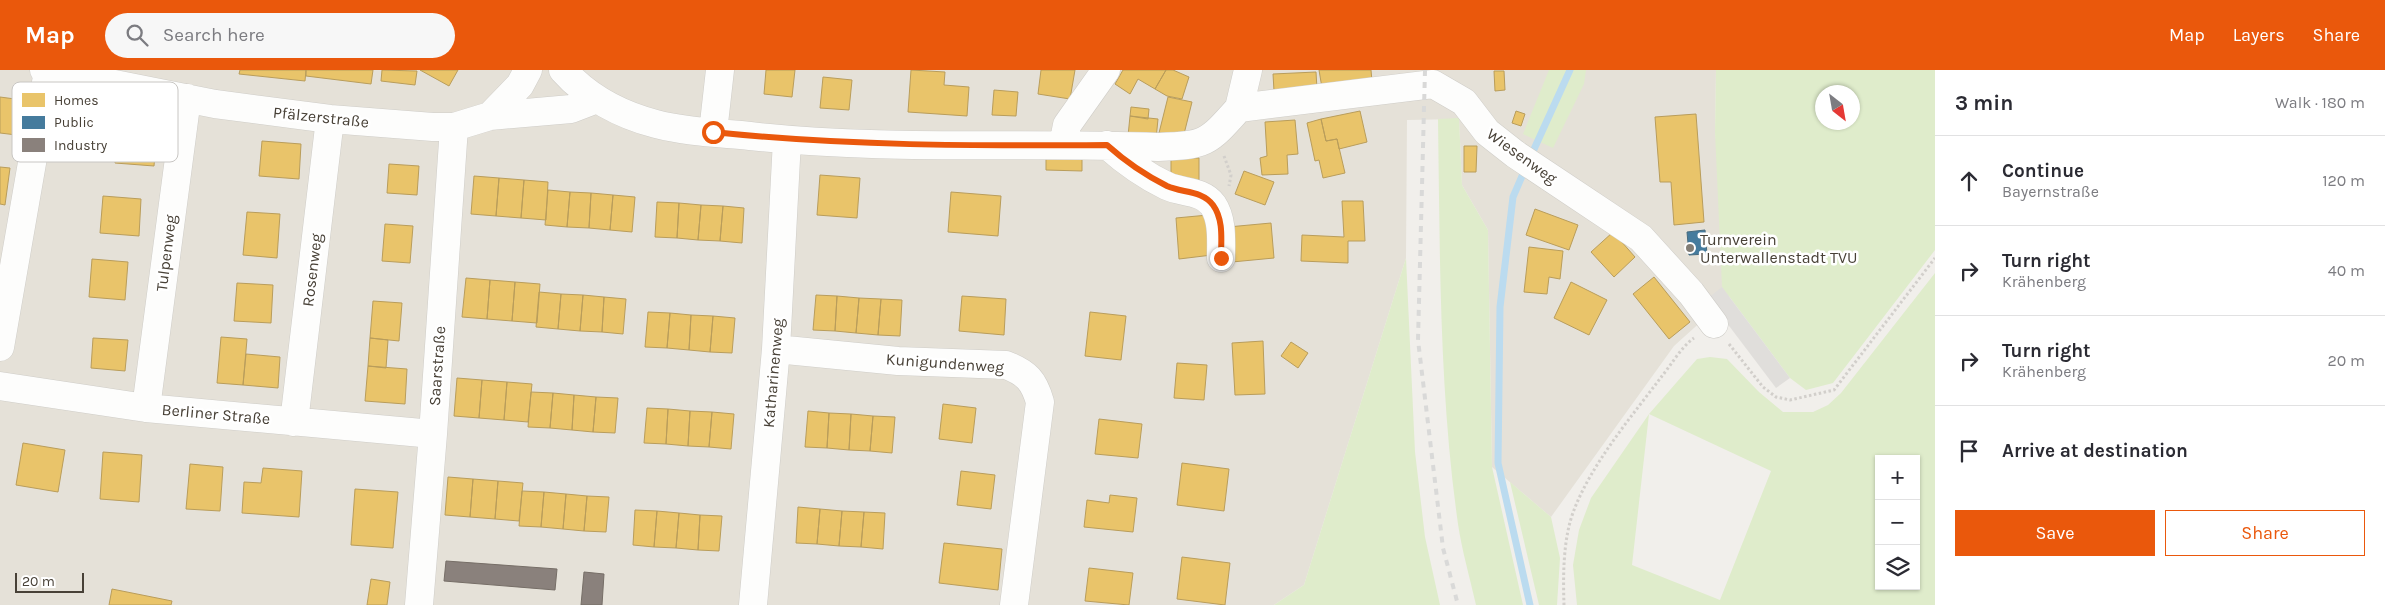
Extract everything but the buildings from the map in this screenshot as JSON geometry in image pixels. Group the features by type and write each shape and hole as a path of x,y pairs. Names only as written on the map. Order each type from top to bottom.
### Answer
{"street":[{"name":"Pfälzerstraße","path":"46,70 106,82"},
{"path":"490,116 520,85 528,70"},
{"path":"563,70 597,99 618,111 657,124 713,132 787,140 868,144 1158,147 1196,145 1216,134 1239,108 1248,70"},
{"path":"713,132 720,70"},
{"path":"1063,145 1068,125 1106,70"},
{"name":"Wiesenweg","path":"1239,108 1433,84 1464,102 1473,116 1494,138 1515,154 1641,238 1691,294 1714,324"},
{"name":"Pfälzerstraße","path":"178,96 330,119 454,127 490,116 571,110 597,99"},
{"name":"Tulpenweg","path":"146,408 187,98"},
{"name":"Rosenweg","path":"294,422 330,119"},
{"name":"Saarstraße","path":"419,605 454,127"},
{"path":"1494,138 1512,135 1536,146 1560,164 1564,186"},
{"name":"Katharinenweg","path":"752,605 776,349 787,140"},
{"path":"1107,145 1133,167 1170,187 1198,194 1213,205 1221,224 1221,258"},
{"path":"0,347 31,162"},
{"name":"Kunigundenweg","path":"776,349 898,361 1006,365 1021,370 1036,386 1040,402 1014,605"},
{"name":"Berliner Straße","path":"0,386 146,408 433,434"}],"path":[{"path":"1213,205 1228,189 1231,176 1216,134"},
{"path":"1564,605 1568,536 1573,511 1583,492 1630,419 1689,341 1714,324 1763,387 1776,397 1790,400 1834,390 1935,258"}],"shaded area":[{"path":"0,70 1716,70 1715,132 1735,291 1674,346 1551,517 1492,467 1488,230 1462,185 1459,119 1407,120 1406,258 1304,585 1274,605 0,605"},
{"path":"1722,287 1790,378 1776,388 1708,298"}],"green space":[{"path":"1549,70 1586,70 1584,84 1553,148 1523,134"},
{"path":"1716,70 1935,70 1935,250 1833,383 1806,390 1790,378 1722,287 1715,132"},
{"path":"1459,118 1462,185 1488,230 1492,467 1523,605 1476,605 1458,524 1447,423 1444,373 1440,271 1438,119"},
{"path":"1406,258 1415,452 1425,537 1440,605 1274,605 1304,585"},
{"path":"1935,273 1935,605 1577,605 1573,565 1579,530 1591,498 1649,414 1697,359 1710,357 1727,359 1759,392 1783,412 1813,412 1828,405 1841,393","holes":["1649,414 1771,471 1720,600 1632,565"]},
{"path":"1510,482 1551,517 1560,558 1557,605 1539,605"}],"waterway":[{"path":"1530,158 1570,70"},
{"path":"1526,167 1513,197 1500,307 1498,463 1530,605"}],"railway":[{"path":"1425,70 1418,340 1443,548 1458,605"}],"place":[{"name":"Turnverein Unterwallenstadt TVU","path":"1690,248"}],"route":[{"path":"713,132 787,140 868,144 1107,145 1133,167 1170,187 1198,194 1213,205 1221,224 1221,258"}]}
